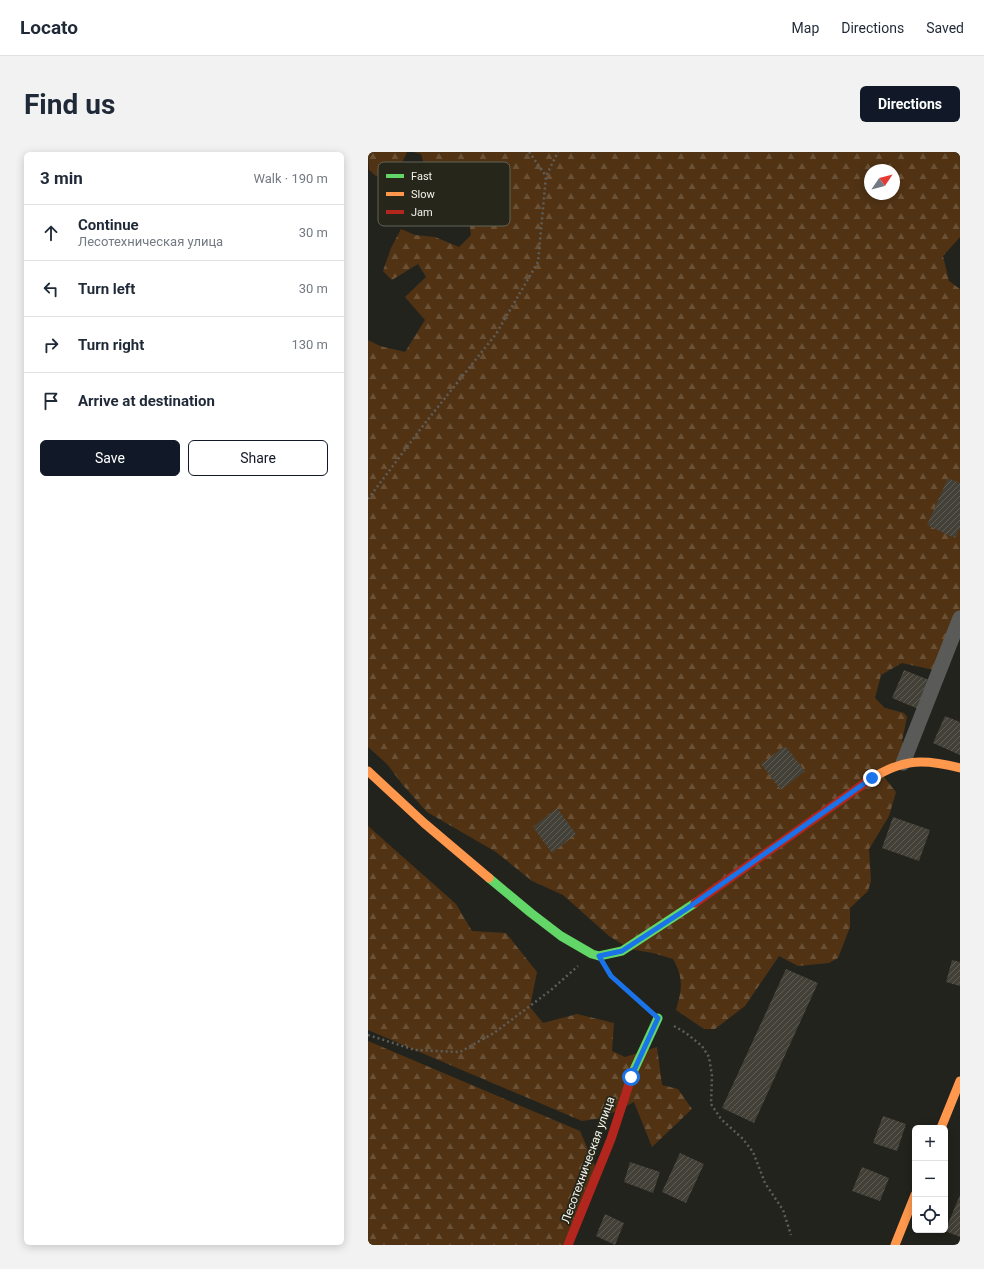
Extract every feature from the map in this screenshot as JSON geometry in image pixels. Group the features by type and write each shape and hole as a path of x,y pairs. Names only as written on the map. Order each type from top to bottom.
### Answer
{"street":[{"path":"904,763 960,618"},
{"path":"368,771 424,823 514,899 561,936 596,955 622,951 685,910 872,778 889,768 904,763 922,760 960,768"},
{"name":"Лесотехническая улица","path":"568,1245 611,1139 631,1077 658,1018"},
{"path":"942,1125 960,1081"},
{"path":"895,1245 914,1197"}],"path":[{"path":"529,152 546,176"},
{"path":"368,499 422,427 496,334 538,262 546,176 558,152"},
{"path":"368,1035 415,1050 460,1052 494,1033 596,955 611,976 658,1018 686,1033 702,1046 709,1057 712,1076 711,1104 721,1119 743,1139 753,1152 766,1183 783,1210 790,1235"}],"green space":[{"path":"368,152 407,152 402,162 378,162 378,175 376,176 369,170"},
{"path":"413,152 960,152 960,237 943,256 949,281 960,289 960,628 934,670 902,663 881,675 875,698 885,708 904,713 907,717 902,741 910,752 880,772 896,792 889,816 869,849 871,881 868,891 850,908 850,927 838,958 829,963 798,966 779,956 745,1006 715,1029 704,1029 676,1010 680,996 681,984 679,972 673,959 653,953 630,949 609,936 563,895 532,881 496,852 427,812 402,784 387,764 368,747 368,340 380,346 405,352 425,320 405,297 426,277 418,264 392,280 383,271 391,248 401,229 415,235 435,237 459,247 471,235 470,226 510,226 510,162 423,162 421,154"},
{"path":"368,826 456,904 472,931 506,933 537,972 530,1007 543,1023 577,1014 614,1023 612,1051 625,1057 657,1047 662,1085 678,1089 692,1109 652,1147 634,1102 602,1118 582,1121 368,1030"},
{"path":"368,1041 580,1131 595,1166 573,1245 368,1245"}],"building":[{"path":"948,478 960,483 960,527 955,538 927,525"},
{"path":"904,670 934,682 923,711 892,698"},
{"path":"945,716 960,722 960,755 933,743"},
{"path":"785,746 805,771 781,790 761,764"},
{"path":"557,808 576,834 552,853 533,827"},
{"path":"893,817 930,830 919,861 882,848"},
{"path":"952,960 960,962 960,986 946,982"},
{"path":"786,969 818,983 754,1123 722,1108"},
{"path":"883,1116 906,1124 897,1151 873,1143"},
{"path":"680,1153 704,1164 686,1203 662,1192"},
{"path":"630,1162 660,1172 653,1193 624,1182"},
{"path":"862,1167 889,1178 880,1201 852,1191"},
{"path":"960,1195 960,1237 948,1232 948,1224"},
{"path":"605,1214 624,1223 615,1245 596,1236"}],"traffic: fast":[{"path":"489,878 561,936 592,954 599,956 622,951 695,903"},
{"path":"633,1072 658,1018"}],"traffic: slow":[{"path":"865,783 889,769 911,763 933,763 960,768"},
{"path":"368,771 424,823 489,878"},
{"path":"942,1125 960,1081"},
{"path":"895,1245 914,1197"}],"traffic: jam":[{"path":"695,903 865,783"},
{"path":"568,1245 611,1139 633,1072"}],"route":[{"path":"631,1077 658,1018 611,976 599,956 614,954 622,951 685,910 872,778"}]}
